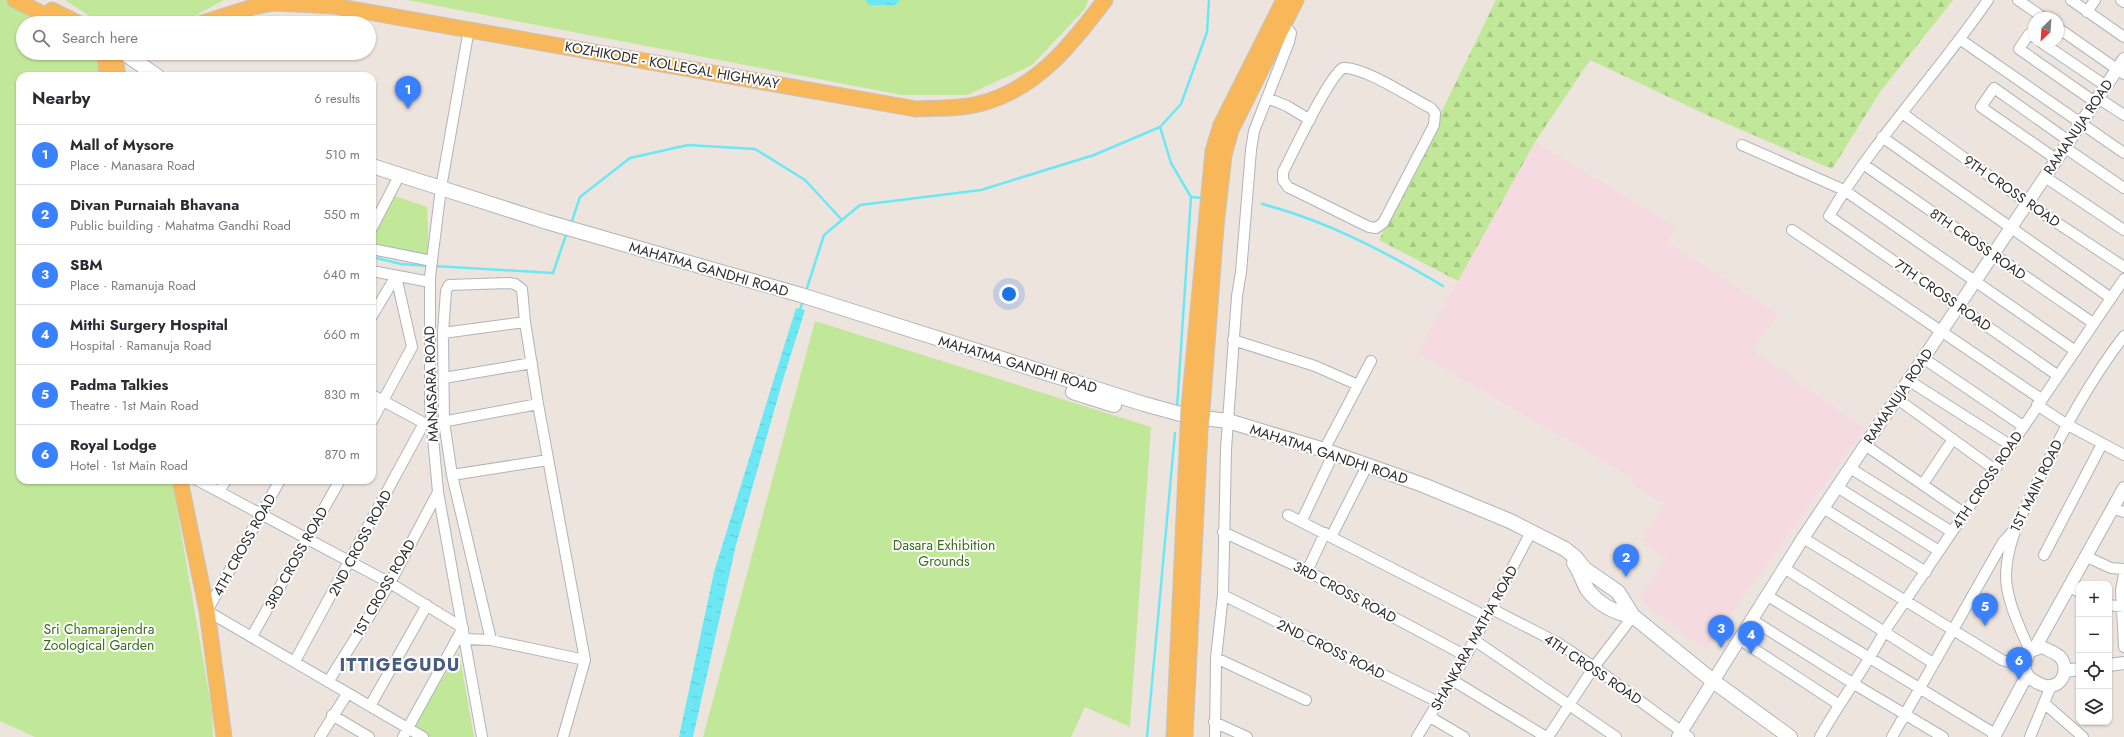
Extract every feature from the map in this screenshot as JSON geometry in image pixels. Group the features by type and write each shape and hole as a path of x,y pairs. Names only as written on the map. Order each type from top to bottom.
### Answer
{"main road":[{"path":"15,0 47,16"},
{"path":"34,0 65,16"},
{"name":"KOZHIKODE - KOLLEGAL HIGHWAY","path":"224,16 253,7 274,3 305,3 334,6 916,109 960,108 989,101 1018,88 1044,70 1066,49 1105,0"},
{"path":"1174,737 1213,151 1221,124 1284,0"},
{"path":"1195,409 1224,154 1232,130 1296,0"},
{"path":"108,72 112,60"},
{"path":"115,60 117,72"},
{"path":"122,60 138,72"},
{"path":"126,60 149,72"},
{"name":"MAHATMA GANDHI ROAD","path":"376,168 440,192 571,233 806,301 1146,414 1187,424 1228,424 1423,485 1510,521 1562,554 1573,563 1595,599 1618,613 1633,616 1713,681 1790,737"},
{"name":"MAHATMA GANDHI ROAD","path":"376,175 396,182 440,192"},
{"path":"1185,737 1194,430"},
{"name":"MAHATMA GANDHI ROAD","path":"1327,456 1364,472 1530,535"},
{"path":"181,484 207,611 224,737"}],"street":[{"path":"1844,190 1882,137 1961,40 1988,0"},
{"path":"2018,0 2035,12"},
{"path":"2072,0 2124,37"},
{"path":"2087,12 2095,0"},
{"path":"1214,737 1216,658 1223,595 1223,532 1233,340 1252,142 1267,98 1289,42 1291,33 1284,24"},
{"name":"MANASARA ROAD","path":"468,30 440,192 430,279 429,390 427,424 482,737"},
{"path":"2064,32 2121,71"},
{"path":"2028,36 2019,49 2096,100 2124,115"},
{"path":"1961,40 2124,153"},
{"path":"2050,48 2106,86"},
{"name":"RAMANUJA ROAD","path":"1683,735 1713,681 1803,538 2066,144 2106,86 2121,71 2124,58"},
{"path":"1343,68 1349,68 1367,74 1431,108 1435,113 1434,125 1380,227 1369,227 1288,187 1284,183 1283,172 1310,120 1335,75 1343,68"},
{"path":"2056,159 1981,107 1994,88 2124,188"},
{"path":"1267,98 1287,106 1310,120"},
{"name":"9TH CROSS ROAD","path":"1902,113 2027,203 2124,267"},
{"path":"1882,137 2111,298"},
{"path":"1742,145 1844,190 1976,280 2074,350"},
{"name":"8TH CROSS ROAD","path":"1863,164 2093,323"},
{"path":"2045,177 2124,230"},
{"path":"376,220 396,182"},
{"name":"7TH CROSS ROAD","path":"1844,190 1829,216 2057,375"},
{"path":"1792,230 2039,402 2066,424 2124,456"},
{"path":"376,250 432,261"},
{"path":"376,272 396,276 430,279"},
{"path":"376,309 396,276"},
{"path":"376,413 412,347 396,276"},
{"name":"4TH CROSS ROAD","path":"1820,737 1838,704 1854,684 1871,658 1884,632 1906,602 2057,375 2124,279"},
{"path":"491,640 452,475 444,422 443,334 446,291 449,285 508,283 519,286 522,289 525,322 538,404 585,660 563,737"},
{"path":"443,334 525,322"},
{"name":"1ST MAIN ROAD","path":"2032,650 2013,612 2006,575 2010,542 2066,424 2109,355 2124,336"},
{"path":"1233,340 1315,366 1358,385"},
{"path":"1923,358 2023,426"},
{"path":"1302,520 1327,456 1358,385 1371,361"},
{"path":"444,378 532,362"},
{"path":"1908,380 2010,445"},
{"path":"376,396 427,424 538,404"},
{"path":"1896,398 1994,469"},
{"name":"2ND CROSS ROAD","path":"296,661 427,424"},
{"path":"1923,484 1953,439"},
{"path":"2044,555 2102,444"},
{"path":"1865,445 1964,513"},
{"path":"452,475 548,460"},
{"path":"1850,468 1952,532"},
{"path":"1307,571 1364,472"},
{"path":"204,484 390,583 463,628 406,733"},
{"path":"219,492 224,484"},
{"name":"4TH CROSS ROAD","path":"207,611 278,484"},
{"name":"3RD CROSS ROAD","path":"252,636 338,484"},
{"path":"1837,487 1939,551"},
{"path":"1766,595 1871,658 1918,689 1994,735 2025,671 2032,650 2074,590 2087,557 2119,511 2124,488"},
{"name":"1ST CROSS ROAD","path":"328,682 390,583 438,492"},
{"path":"1823,508 1926,572"},
{"name":"4TH CROSS ROAD","path":"1288,515 1302,520 1328,535 1489,613 1558,643 1594,667 1683,735"},
{"path":"1892,737 2003,542 2016,527"},
{"name":"3RD CROSS ROAD","path":"1223,532 1307,571 1466,656"},
{"name":"SHANKARA MATHA ROAD","path":"1417,737 1466,656 1530,535"},
{"path":"1803,538 2002,660 2025,671 2034,681 2051,686 2058,684 2063,678 2065,671 2064,664 2060,656 2042,647 2032,650"},
{"path":"2087,557 2111,568 2124,569"},
{"path":"1784,568 1934,663"},
{"path":"2124,575 2121,590 2124,647"},
{"name":"2ND CROSS ROAD","path":"1223,595 1438,702"},
{"path":"370,706 427,605"},
{"path":"2112,605 2123,607"},
{"path":"207,611 296,661 347,694 370,706 406,733 423,737"},
{"path":"1452,680 1551,736 1594,667 1633,616"},
{"path":"1751,619 1854,684 1905,713 1930,733 1943,737"},
{"path":"465,639 491,640 585,660"},
{"path":"1739,639 1838,704"},
{"path":"1474,640 1570,704 1616,737"},
{"path":"1216,658 1306,700"},
{"path":"2112,665 2124,663"},
{"path":"2065,671 2076,669"},
{"path":"2030,737 2051,686"},
{"path":"320,737 332,715 347,694"},
{"path":"2044,703 2083,737"},
{"path":"332,715 369,737"},
{"path":"1430,717 1464,737"},
{"path":"1214,722 1247,737"}],"shaded area":[{"path":"1535,142 1676,226 1667,242 1779,314 1752,350 1865,428 1725,622 1734,630 1724,643 1719,640 1716,644 1712,641 1706,650 1639,599 1666,558 1641,541 1665,505 1630,483 1633,478 1417,353"}],"green space":[{"name":"Sri Chamarajendra Zoological Garden","path":"0,0 6,0 38,16 16,16 16,60 100,60 102,72 16,72 16,484 173,484 212,711 213,737 35,737 0,721"},
{"path":"65,0 224,0 195,16 89,16"},
{"path":"407,0 1088,0 1085,9 1032,65 967,95 902,95"},
{"path":"1496,0 1953,0 1880,92 1832,169 1707,115 1590,60 1535,142 1458,281 1379,240"},
{"path":"392,195 427,207 429,257 376,247 376,225"},
{"name":"Dasara Exhibition Grounds","path":"815,321 1151,427 1130,727 1085,707 1071,737 703,737"},
{"path":"459,652 474,737 430,737 412,727"}],"water":[{"path":"865,0 900,0 896,5 869,5"},
{"path":"796,308 805,310 782,383 736,545 693,737 679,737 714,572"}],"waterway":[{"path":"806,291 824,235 860,205 981,190 1094,155 1160,127 1181,104 1207,32 1209,0"},
{"path":"1160,127 1171,163 1191,197 1177,408"},
{"path":"571,224 580,197 630,158 688,145 755,149 805,180 842,220"},
{"path":"1191,197 1203,198"},
{"path":"1262,204 1333,228 1400,261 1443,286"},
{"path":"434,266 553,273 567,232"},
{"path":"376,258 401,264 429,266"},
{"path":"800,310 803,300"},
{"path":"1147,737 1175,433"}],"place":[{"name":"Mall of Mysore","path":"408,109"},
{"name":"Divan Purnaiah Bhavana","path":"1626,577"},
{"name":"Padma Talkies","path":"1985,626"},
{"name":"SBM","path":"1721,648"},
{"name":"Mithi Surgery Hospital","path":"1751,654"},
{"name":"Royal Lodge","path":"2019,680"}],"district":[{"name":"ITTIGEGUDU","path":"400,665"}]}
